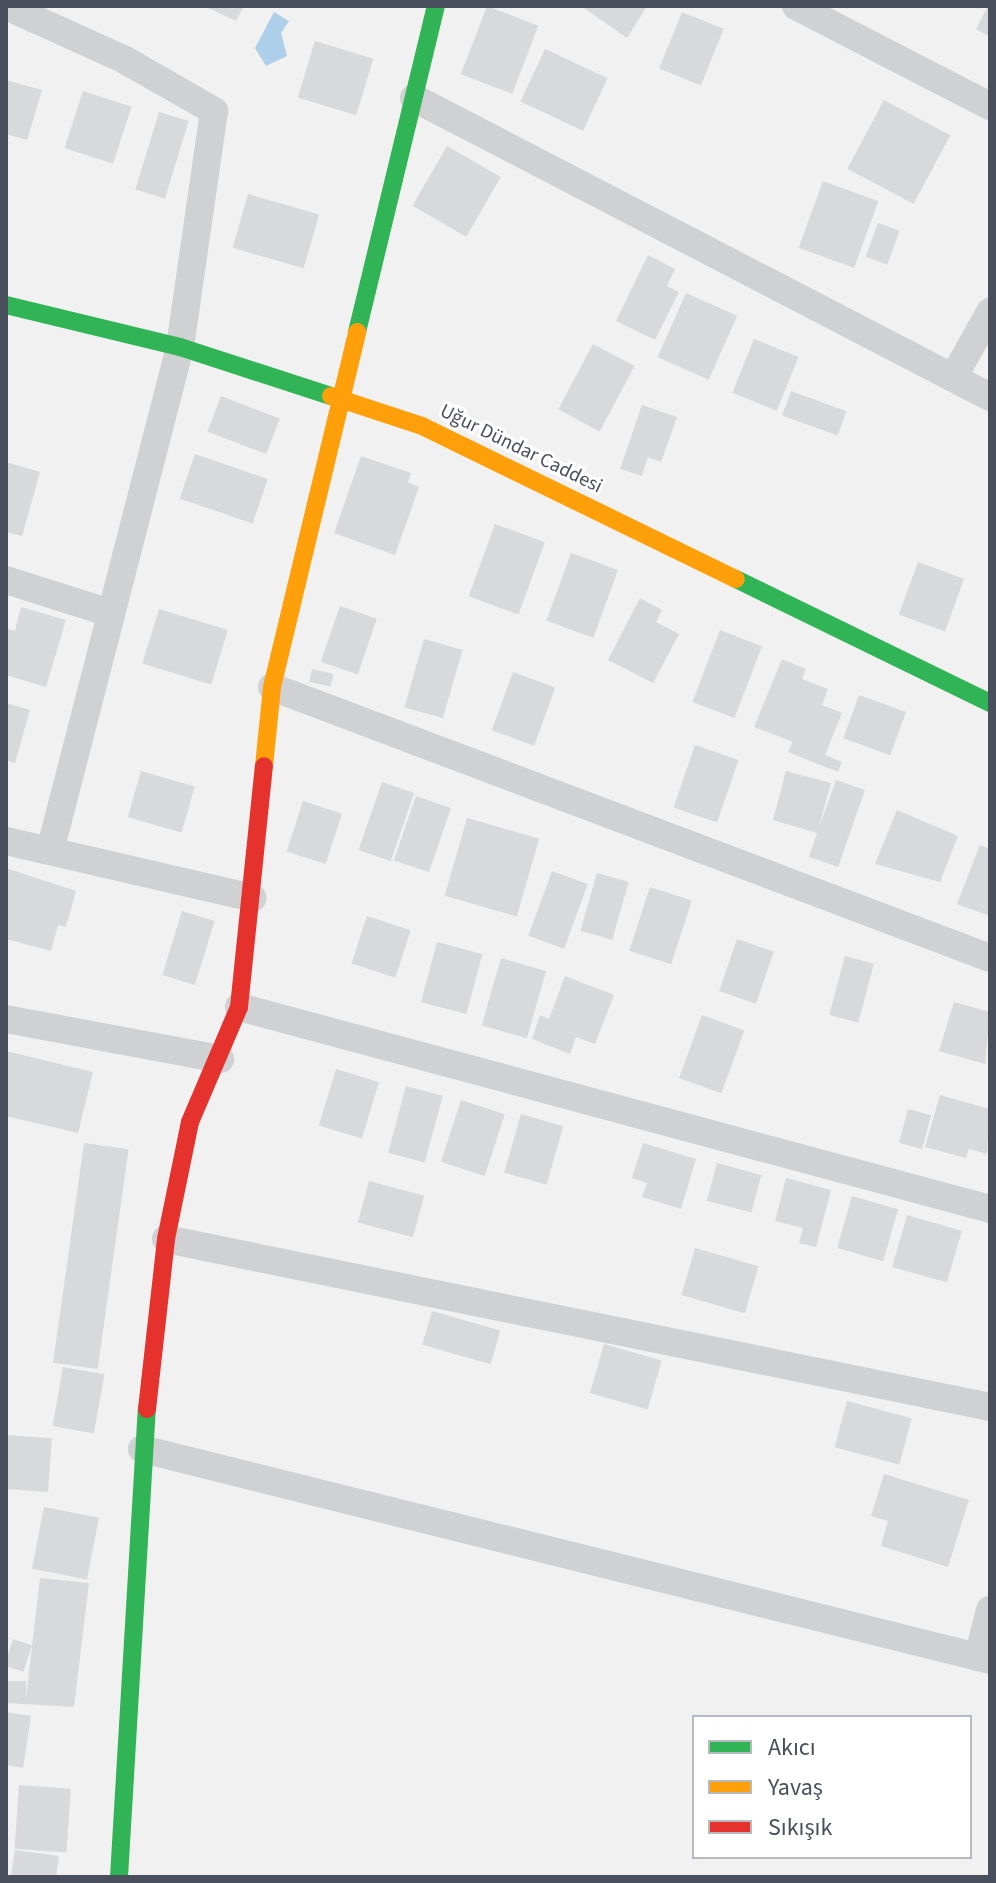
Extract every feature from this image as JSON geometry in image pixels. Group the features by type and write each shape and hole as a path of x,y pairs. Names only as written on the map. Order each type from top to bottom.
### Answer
{"street":[{"path":"6,6 125,60 214,111 180,347 50,851"},
{"path":"119,1877 142,1449 166,1239 190,1122 220,1059 239,1007 272,687 339,398 436,6"},
{"path":"796,6 990,106"},
{"path":"414,98 990,397"},
{"name":"Uğur Dündar Caddesi","path":"6,305 180,347 422,426 990,703"},
{"path":"953,378 990,312"},
{"path":"6,580 110,613"},
{"path":"272,687 990,958"},
{"path":"6,841 252,898"},
{"path":"239,1007 990,1209"},
{"path":"6,1019 220,1059"},
{"path":"166,1239 990,1407"},
{"path":"142,1449 984,1658 990,1610"}],"water":[{"path":"274,12 289,21 281,33 287,56 266,66 255,48"}],"building":[{"path":"204,6 244,6 236,21"},
{"path":"487,6 538,26 512,94 461,74"},
{"path":"581,6 647,6 627,38"},
{"path":"990,6 990,37 976,29"},
{"path":"682,12 724,29 701,85 659,69"},
{"path":"315,41 373,59 356,115 298,97"},
{"path":"545,49 608,78 583,131 520,102"},
{"path":"6,80 42,90 27,140 6,134"},
{"path":"83,91 132,107 113,164 64,148"},
{"path":"884,100 950,135 914,204 847,169"},
{"path":"159,112 189,121 165,199 135,189"},
{"path":"447,146 501,177 466,237 412,206"},
{"path":"823,181 878,201 854,268 799,248"},
{"path":"248,194 319,214 304,268 233,248"},
{"path":"878,223 900,231 887,265 866,257"},
{"path":"648,255 675,269 667,286 679,292 655,340 616,321"},
{"path":"686,293 737,316 709,380 658,357"},
{"path":"754,339 799,357 777,411 732,393"},
{"path":"593,344 634,366 600,431 558,409"},
{"path":"791,391 846,411 838,436 782,415"},
{"path":"221,396 280,419 266,454 207,431"},
{"path":"642,405 677,417 661,462 648,457 642,476 620,469"},
{"path":"195,454 268,479 253,524 180,498"},
{"path":"361,456 411,473 408,482 419,487 395,555 334,533"},
{"path":"6,462 40,472 22,536 6,532"},
{"path":"495,524 545,542 518,614 469,596"},
{"path":"571,553 618,570 593,638 546,621"},
{"path":"918,562 964,579 945,631 899,615"},
{"path":"640,598 662,610 656,622 679,634 653,683 608,660"},
{"path":"340,606 377,619 358,674 321,662"},
{"path":"21,607 66,620 46,687 6,675 6,628 15,631"},
{"path":"159,609 228,630 211,685 142,664"},
{"path":"720,630 762,646 734,718 692,702"},
{"path":"424,639 462,650 443,718 404,707"},
{"path":"782,659 806,669 802,679 828,689 822,705 842,713 825,755 842,762 838,772 788,752 793,742 754,727"},
{"path":"312,669 333,674 331,687 309,682"},
{"path":"513,672 555,687 534,746 492,730"},
{"path":"859,695 906,712 890,755 843,738"},
{"path":"6,703 30,710 15,763 6,761"},
{"path":"695,745 738,760 717,822 674,807"},
{"path":"141,771 195,786 182,833 128,817"},
{"path":"786,771 831,783 818,830 836,780 865,790 838,867 809,857 817,833 773,820"},
{"path":"382,782 414,793 391,861 359,850"},
{"path":"416,796 451,808 429,872 394,860"},
{"path":"303,801 342,814 326,864 287,851"},
{"path":"897,810 958,836 940,882 875,864"},
{"path":"467,818 539,839 517,917 445,896"},
{"path":"980,845 990,849 990,916 957,904"},
{"path":"6,868 76,891 66,927 58,925 51,951 6,939"},
{"path":"552,871 588,884 564,949 528,936"},
{"path":"597,873 629,882 612,940 580,931"},
{"path":"650,887 692,901 671,964 629,951"},
{"path":"182,911 215,921 195,985 162,975"},
{"path":"367,916 411,930 395,978 352,964"},
{"path":"737,939 774,952 756,1004 719,991"},
{"path":"437,942 482,954 466,1014 421,1002"},
{"path":"845,956 874,964 858,1023 829,1015"},
{"path":"501,958 546,971 527,1038 482,1025"},
{"path":"565,976 614,995 595,1044 576,1037 570,1054 532,1039 540,1015 549,1019"},
{"path":"954,1002 990,1012 985,1064 939,1051"},
{"path":"702,1015 744,1030 721,1093 679,1078"},
{"path":"6,1051 93,1072 78,1133 6,1116"},
{"path":"336,1069 379,1082 362,1139 319,1125"},
{"path":"406,1086 443,1096 425,1162 388,1153"},
{"path":"940,1095 990,1109 987,1154 969,1149 966,1158 925,1147"},
{"path":"461,1100 505,1114 485,1176 441,1162"},
{"path":"908,1109 931,1115 922,1149 899,1143"},
{"path":"521,1114 563,1126 546,1185 504,1173"},
{"path":"84,1143 129,1149 98,1369 53,1363"},
{"path":"643,1143 696,1159 681,1209 642,1197 647,1183 632,1178"},
{"path":"717,1163 761,1175 751,1213 707,1201"},
{"path":"786,1178 831,1190 816,1247 799,1243 803,1228 775,1221"},
{"path":"369,1181 424,1196 413,1237 358,1223"},
{"path":"852,1196 898,1209 883,1261 837,1248"},
{"path":"907,1215 962,1231 947,1283 892,1267"},
{"path":"695,1248 758,1266 745,1313 681,1295"},
{"path":"432,1311 500,1331 491,1364 422,1345"},
{"path":"604,1344 662,1361 648,1410 590,1393"},
{"path":"63,1367 104,1374 94,1433 53,1426"},
{"path":"847,1401 912,1418 899,1465 835,1447"},
{"path":"6,1435 52,1438 48,1492 6,1489"},
{"path":"884,1474 969,1500 948,1567 881,1546 888,1521 871,1516"},
{"path":"44,1507 99,1518 87,1580 32,1569"},
{"path":"40,1578 89,1583 74,1707 6,1703 6,1681 26,1681 26,1698"},
{"path":"13,1639 32,1645 23,1672 6,1666"},
{"path":"6,1712 31,1716 23,1768 6,1765"},
{"path":"19,1785 71,1789 66,1852 15,1849"},
{"path":"15,1850 59,1856 56,1877 11,1877"}],"traffic: fast":[{"path":"357,332 436,6"},
{"path":"6,305 180,347 331,396"},
{"path":"736,579 990,703"},
{"path":"119,1877 147,1409"}],"traffic: slow":[{"path":"264,766 272,687 357,332"},
{"path":"331,396 422,426 736,579"}],"traffic: jam":[{"path":"147,1409 166,1239 190,1122 239,1007 264,766"}]}
